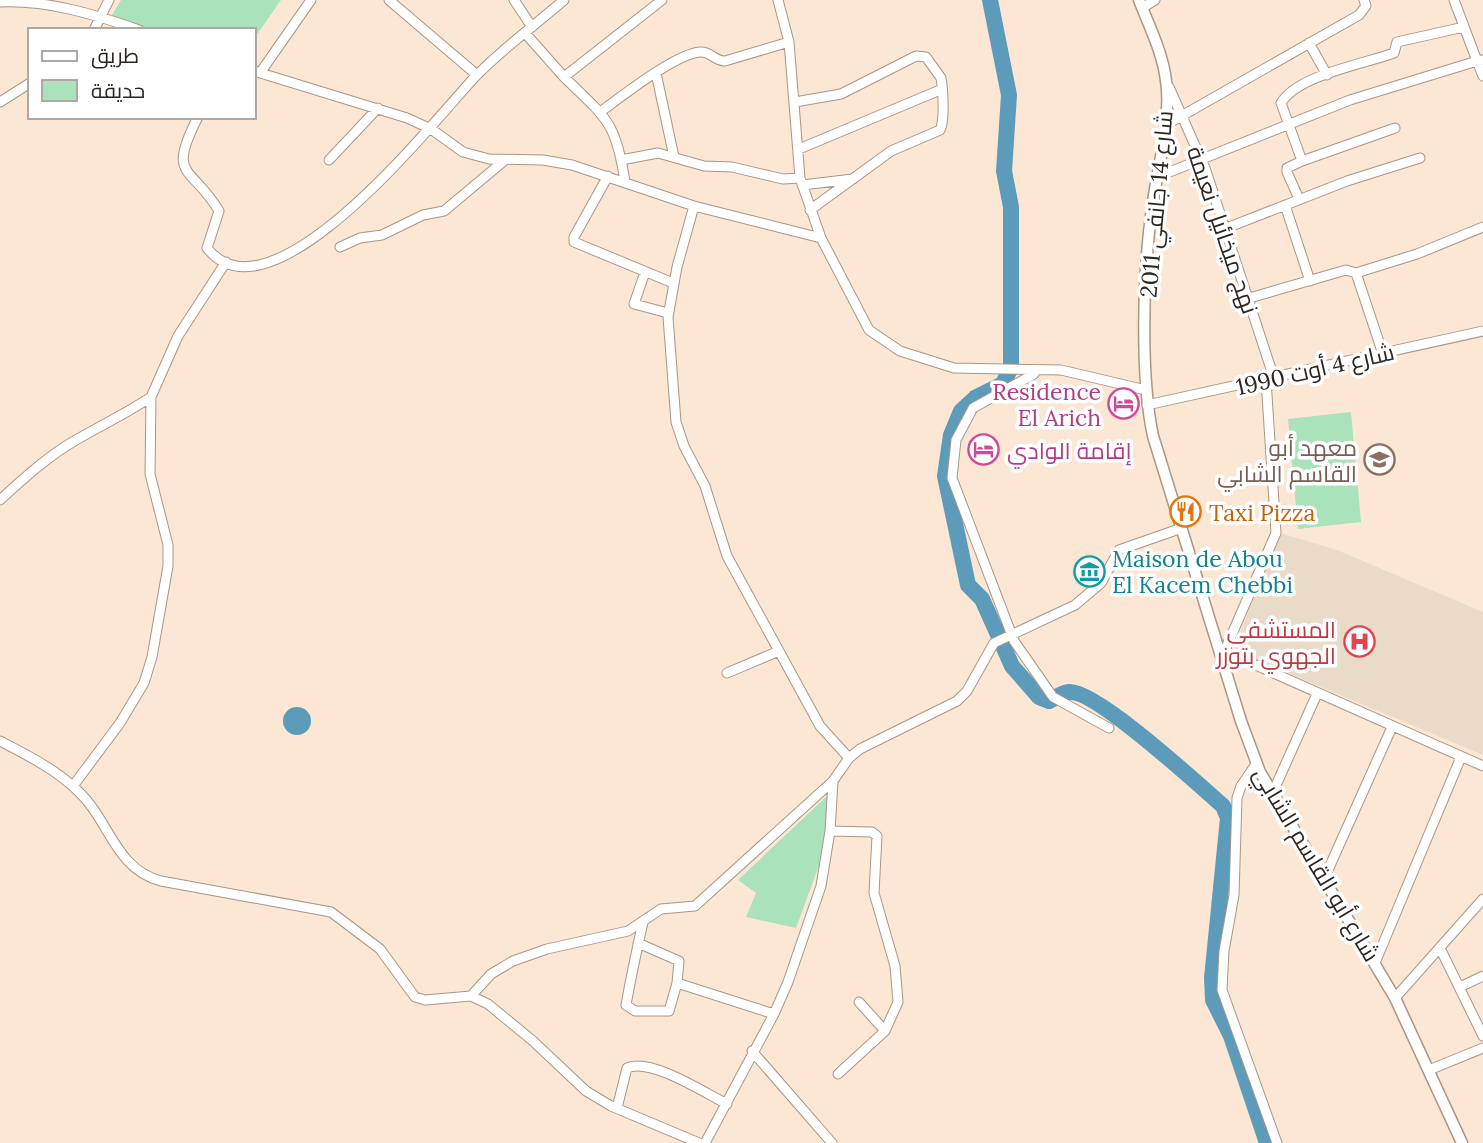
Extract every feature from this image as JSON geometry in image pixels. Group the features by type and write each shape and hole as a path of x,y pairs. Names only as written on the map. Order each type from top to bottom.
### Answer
{"main road":[{"name":"شارع 14 جانفي 2011","path":"1140,4 1160,55 1167,83 1164,126 1149,228 1146,390 1148,409"},
{"name":"شارع أبو القاسم الشابي","path":"1148,409 1182,528 1256,764 1395,998 1462,1143"}],"street":[{"path":"0,2 27,0 100,16 133,28"},
{"path":"95,28 109,0"},
{"path":"311,0 257,72 378,108 431,129 463,152 505,160 554,161 625,181 694,206 821,237"},
{"path":"389,0 477,75"},
{"path":"514,0 528,30 564,77 600,113 617,136 625,181"},
{"path":"197,119 182,155 182,162 190,179 219,211 207,248 226,262 242,266 269,262 310,240 352,208 431,129 477,75 564,0"},
{"path":"564,77 662,0"},
{"path":"778,0 789,42 801,182 821,237 860,318 877,338 888,346 930,362 970,370 1061,370 1146,390"},
{"path":"1140,4 1155,0"},
{"path":"1164,126 1359,15 1366,6 1364,0"},
{"path":"1454,0 1480,61 1483,76"},
{"path":"1302,161 1281,108 1286,96 1327,75 1394,53 1397,42 1464,27"},
{"path":"600,113 656,72 701,52 725,61 789,42"},
{"path":"1309,43 1327,75"},
{"path":"795,102 841,94 923,55 941,78 944,117 940,130 891,150 810,210"},
{"path":"1157,177 1286,123 1350,100 1480,61"},
{"path":"656,72 674,157"},
{"name":"نهج ميخائيل نعيمة","path":"1167,83 1200,158 1270,379 1276,533 1223,654"},
{"path":"0,102 28,84"},
{"path":"799,149 940,90"},
{"path":"329,160 378,108"},
{"path":"1299,199 1287,168 1395,128"},
{"path":"621,160 653,153 704,166 733,167 801,182 853,179"},
{"path":"1224,229 1299,199 1420,158"},
{"path":"340,247 360,238 382,235 423,215 444,211 505,160"},
{"path":"608,176 573,239 578,244 673,283"},
{"path":"1285,205 1310,281"},
{"path":"694,206 673,283 668,313 674,404 684,446 701,476 727,556 820,726 849,758"},
{"path":"1246,299 1346,270 1356,273 1418,254 1483,227"},
{"path":"73,786 120,723 144,683 152,657 168,555 150,474 151,397 178,336 226,262"},
{"path":"645,272 634,304 668,313"},
{"path":"1356,273 1383,354"},
{"name":"شارع 4 أوت 1990","path":"1148,409 1483,331"},
{"path":"1038,372 973,408 962,423 952,460 952,478 1007,635 1053,697 1109,728"},
{"path":"0,500 31,471 76,440 109,425 151,397"},
{"path":"471,996 491,974 513,961 547,949 618,934 643,922 661,909 689,908 701,902 833,781 849,758 870,743 957,701 967,691 994,643 1075,605 1101,583 1119,550 1182,528"},
{"path":"727,673 779,651"},
{"path":"1223,654 1483,766"},
{"path":"1273,792 1317,694"},
{"path":"1324,879 1392,727"},
{"path":"0,741 73,786 92,806 127,861 149,878 324,910 380,949 415,996 425,1000 471,996 505,1015 586,1091 617,1108 699,1143"},
{"path":"1375,963 1461,757"},
{"path":"1256,764 1247,775 1237,798 1234,895 1224,951 1222,990 1277,1143"},
{"path":"705,1143 774,1014 821,886 830,831 833,781"},
{"path":"830,831 872,832 877,836 874,893 899,986 898,1002 885,1031 838,1074"},
{"path":"1395,998 1483,899"},
{"path":"638,943 679,961 677,983 669,1011 635,1011 627,1008 638,943 643,922"},
{"path":"1440,948 1483,1036"},
{"path":"1460,987 1483,976"},
{"path":"677,983 774,1014"},
{"path":"859,1002 885,1031"},
{"path":"1429,1070 1483,1048"},
{"path":"752,1051 832,1143"},
{"path":"617,1108 624,1073 627,1068 641,1065 661,1071 727,1104"}],"shaded area":[{"name":"المستشفى الجهوي بتوزر","path":"1280,533 1337,550 1483,612 1483,755 1233,650"}],"green space":[{"path":"121,0 281,0 256,36 256,28 118,28 109,20"},
{"path":"1351,412 1361,522 1298,529 1288,419"},
{"path":"827,796 830,802 819,865 796,928 746,917 756,893 738,880"}],"water":[{"path":"297,707 307,711 311,721 307,731 297,735 287,731 283,721 287,711"}],"waterway":[{"path":"990,0 1009,95 1004,171 1011,207 1011,367 1003,384 975,398 961,411 951,435 945,476 968,585 982,599 1012,666 1039,697 1049,701 1069,692 1082,695 1101,706 1147,740 1223,806 1228,818 1212,978 1213,1000 1231,1036 1267,1143"}],"place":[{"name":"Residence El Arich","path":"1124,404"},
{"name":"إقامة الوادي","path":"984,450"},
{"name":"معهد أبو القاسم الشابي","path":"1380,460"},
{"name":"Taxi Pizza","path":"1186,512"},
{"name":"Maison de Abou El Kacem Chebbi","path":"1089,571"},
{"name":"المستشفى الجهوي بتوزر","path":"1359,642"}]}
